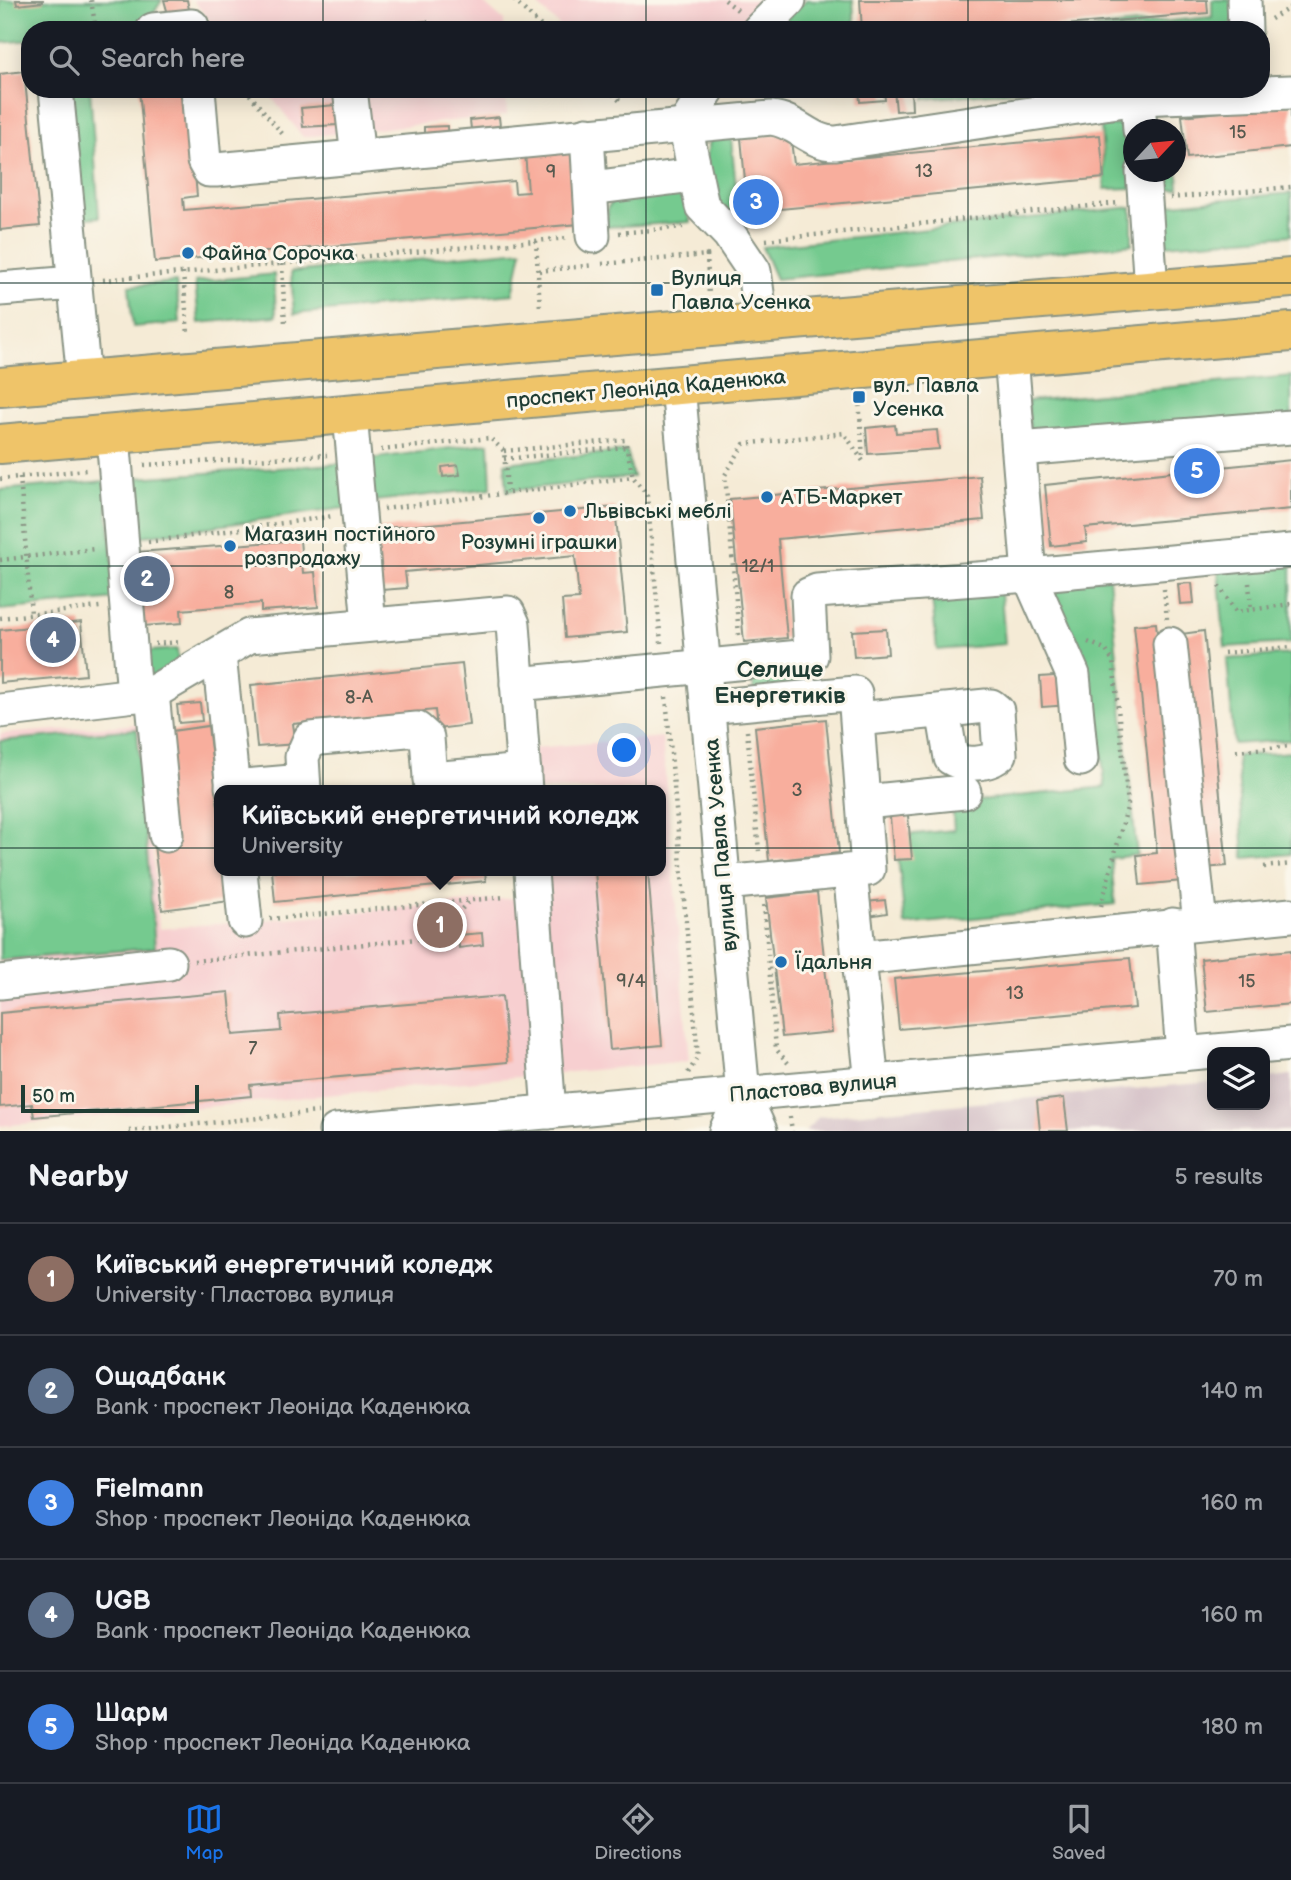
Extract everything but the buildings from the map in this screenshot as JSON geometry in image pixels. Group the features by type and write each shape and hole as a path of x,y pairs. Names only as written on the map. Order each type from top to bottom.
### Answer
{"highway":[{"path":"0,387 1291,278"},
{"name":"проспект Леоніда Каденюка","path":"0,444 114,451 350,415 1291,332"}],"street":[{"path":"768,21 789,0"},
{"path":"1244,0 1245,21"},
{"path":"1270,94 1291,92"},
{"path":"57,98 84,380"},
{"path":"199,98 204,161 209,170 685,125 779,119 821,141 836,143 1228,98"},
{"path":"351,98 358,157"},
{"path":"702,98 685,125 702,206 721,249 754,271 761,323"},
{"path":"587,134 593,236"},
{"path":"591,188 694,175"},
{"path":"1144,186 1151,289"},
{"path":"0,289 74,283"},
{"path":"1011,356 1029,575 1073,675 1081,759"},
{"name":"вулиця Павла Усенка","path":"678,386 743,1094 760,1131"},
{"path":"350,415 369,624"},
{"path":"1018,449 1291,427"},
{"path":"114,451 127,604 166,835"},
{"path":"517,684 811,656 808,601 811,592 1291,551"},
{"path":"0,711 143,694 219,655 249,636 508,613 513,624 524,780 431,784 427,738 417,729 310,739 302,757 303,785"},
{"path":"1170,644 1186,924 1183,1054"},
{"path":"219,655 232,785"},
{"path":"708,707 855,693 858,719 870,867 850,872 724,883"},
{"path":"858,719 943,710"},
{"path":"865,802 964,792"},
{"path":"850,872 872,1083"},
{"path":"240,876 245,921"},
{"path":"532,883 548,1112"},
{"path":"859,958 1291,915"},
{"path":"0,982 169,963"},
{"name":"Пластова вулиця","path":"336,1131 1291,1044"},
{"name":"вулиця Павла Усенка","path":"726,1131 743,1094"}],"path":[{"path":"91,0 94,21"},
{"path":"514,0 536,21"},
{"path":"253,98 306,162"},
{"path":"709,296 721,249 1144,186 1291,187"},
{"path":"593,236 691,226"},
{"path":"74,283 536,241 540,307"},
{"path":"539,271 692,257"},
{"path":"282,264 285,324"},
{"path":"184,273 188,334"},
{"path":"741,662 725,475 744,444 844,433 863,461 859,397"},
{"path":"0,479 20,477 114,451 354,453 490,438 504,451 507,491"},
{"path":"0,560 122,546 507,491 633,477 625,440 504,451"},
{"path":"504,459 626,447"},
{"path":"20,477 31,614"},
{"path":"1200,559 1236,612 1291,604"},
{"path":"1163,578 1170,644"},
{"path":"0,618 127,604"},
{"path":"1224,653 1291,647"},
{"path":"745,704 776,1049 789,1064 792,1131"},
{"path":"1236,751 1291,746"},
{"path":"1264,867 1291,864"},
{"path":"245,921 470,900 532,883"},
{"path":"169,963 427,938 444,928 470,900"}],"shaded area":[{"path":"193,0 480,0 504,21 210,21"},
{"path":"532,0 774,0 752,21 554,21"},
{"path":"272,98 506,98 507,115 303,137"},
{"path":"142,724 159,929 539,896 539,876 666,876 666,785 689,1061 0,1126 0,734"},
{"path":"662,737 666,785 536,785 534,748"},
{"path":"1291,1075 1291,1131 805,1131 819,1117 1207,1082 1207,1110 1270,1110 1270,1077"}],"green space":[{"path":"0,0 162,0 148,21 21,21 21,41 0,43"},
{"path":"806,0 853,0 854,21 784,21"},
{"path":"1212,0 1237,0 1238,18 1234,21 1170,21 1212,17"},
{"path":"66,98 91,98 99,217 74,219"},
{"path":"1123,124 1123,182 1133,182 1133,188 1105,189 1101,126"},
{"path":"730,129 740,224 731,227 702,172 713,130"},
{"path":"1150,182 1179,182 1179,188 1150,191"},
{"path":"674,183 686,195 690,222 606,227 608,207 622,190"},
{"path":"1291,193 1291,235 1153,246 1152,206"},
{"path":"1132,207 1132,244 776,279 762,247"},
{"path":"522,250 513,294 294,314 291,272"},
{"path":"274,274 276,316 199,323 195,282"},
{"path":"176,282 180,323 133,327 129,286"},
{"path":"1291,376 1291,419 1030,439 1028,401"},
{"path":"489,443 491,488 366,502 361,460"},
{"path":"627,451 633,477 507,491 505,463"},
{"path":"350,463 352,507 129,538 121,479"},
{"path":"105,481 116,599 0,610 0,490"},
{"path":"1291,565 1291,643 1225,647 1218,569"},
{"path":"1109,577 1137,855 1111,858 1115,904 905,925 896,836 954,830 952,803 1105,787 1097,707 1078,708 1062,666 1053,583"},
{"path":"1000,581 1005,644 937,650 931,587"},
{"path":"177,649 179,674 140,677 138,652"},
{"path":"1291,654 1291,740 1234,744 1227,659"},
{"path":"802,663 804,693 754,697 752,668"},
{"path":"137,729 155,948 0,960 0,741"},
{"path":"1291,752 1291,854 1244,858 1237,756"}],"place":[{"name":"Fielmann","path":"756,202"},
{"name":"Файна Сорочка","path":"188,253"},
{"name":"Вулиця Павла Усенка","path":"657,290"},
{"name":"вул. Павла Усенка","path":"859,397"},
{"name":"Шарм","path":"1197,471"},
{"name":"АТБ-Маркет","path":"767,497"},
{"name":"Львівські меблі","path":"570,511"},
{"name":"Розумні іграшки","path":"539,518"},
{"name":"Магазин постійного розпродажу","path":"230,546"},
{"name":"Ощадбанк","path":"147,579"},
{"name":"UGB","path":"53,640"},
{"name":"Київський енергетичний коледж","path":"440,925"},
{"name":"Їдальня","path":"781,962"}],"district":[{"name":"Селище Енергетиків","path":"780,683"}]}
